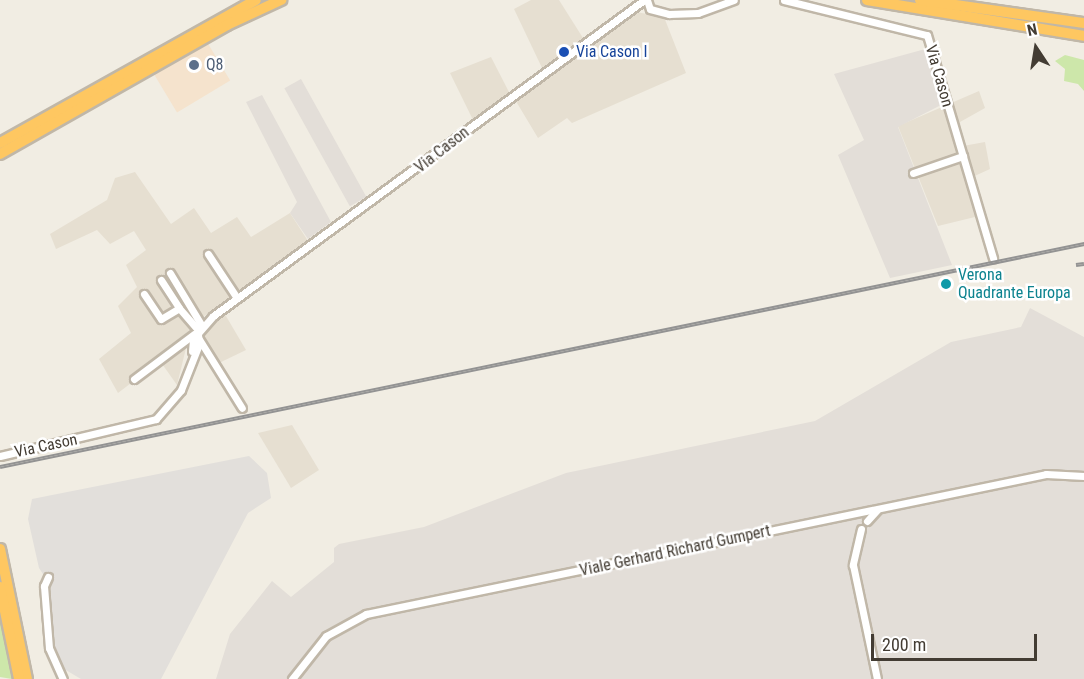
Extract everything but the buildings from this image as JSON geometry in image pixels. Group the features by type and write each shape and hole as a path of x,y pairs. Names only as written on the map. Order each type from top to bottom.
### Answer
{"highway":[{"path":"1,151 256,0"},
{"path":"1,151 202,39 281,0"},
{"path":"867,0 1084,36"},
{"path":"920,0 1043,20 1084,23"},
{"path":"1043,20 1084,19"},
{"path":"0,549 27,679"},
{"path":"0,587 19,679"}],"street":[{"name":"Via Cason","path":"134,379 198,335 237,298 646,0 650,9 669,14 698,13 734,0"},
{"name":"Via Cason","path":"784,0 921,30 927,35 993,258"},
{"path":"913,172 963,156"},
{"path":"208,254 237,298"},
{"path":"170,273 198,335"},
{"path":"161,280 198,335 242,408"},
{"path":"144,294 161,319 178,308"},
{"name":"Via Cason","path":"180,346 198,335"},
{"name":"Via Cason","path":"0,456 156,419 181,390 198,335"},
{"path":"180,346 192,352"},
{"name":"Viale Gerhard Richard Gumpert","path":"292,679 326,636 366,614 1046,474 1084,476"},
{"path":"867,521 877,510"},
{"path":"861,530 853,566 877,679"},
{"path":"48,577 44,586 49,648 63,679"}],"shaded area":[{"path":"531,0 559,0 583,38 543,70 514,9"},
{"path":"636,12 664,17 686,73 572,123 567,118 538,138 514,98"},
{"path":"207,42 230,81 177,113 154,74"},
{"path":"929,48 943,104 898,127 952,265 890,278 838,155 864,140 834,74"},
{"path":"491,57 510,94 474,122 450,73"},
{"path":"301,79 366,197 350,206 284,88"},
{"path":"979,91 985,108 960,122 963,146 985,142 990,169 968,179 979,216 938,226 898,126"},
{"path":"262,95 331,222 308,239 290,213 297,202 246,102"},
{"path":"135,172 171,224 194,208 211,233 237,217 251,237 290,213 308,241 200,319 188,340 177,385 160,361 118,393 99,359 131,333 118,306 137,287 126,265 146,250 134,231 110,244 97,230 56,249 50,234 107,200 115,178"},
{"path":"1030,308 1084,337 1084,679 216,679 230,634 272,581 291,597 334,562 334,548 339,544 424,527 566,473 815,421 951,342 1021,327"},
{"path":"223,311 246,350 219,363 202,336 204,328"},
{"path":"292,425 319,470 291,488 258,433"},
{"path":"249,456 267,473 271,498 248,513 161,679 81,679 59,666 52,638 49,583 39,568 28,519 32,499"}],"green space":[{"path":"1065,55 1084,60 1084,91 1078,84 1064,81 1065,69 1055,61"},
{"path":"0,619 12,679 0,677"}],"railway":[{"path":"0,467 1084,244"},
{"path":"1076,265 1084,264"}],"place":[{"name":"Via Cason I","path":"564,52"},
{"name":"Q8","path":"194,65"},
{"name":"Verona Quadrante Europa","path":"946,284"}]}
